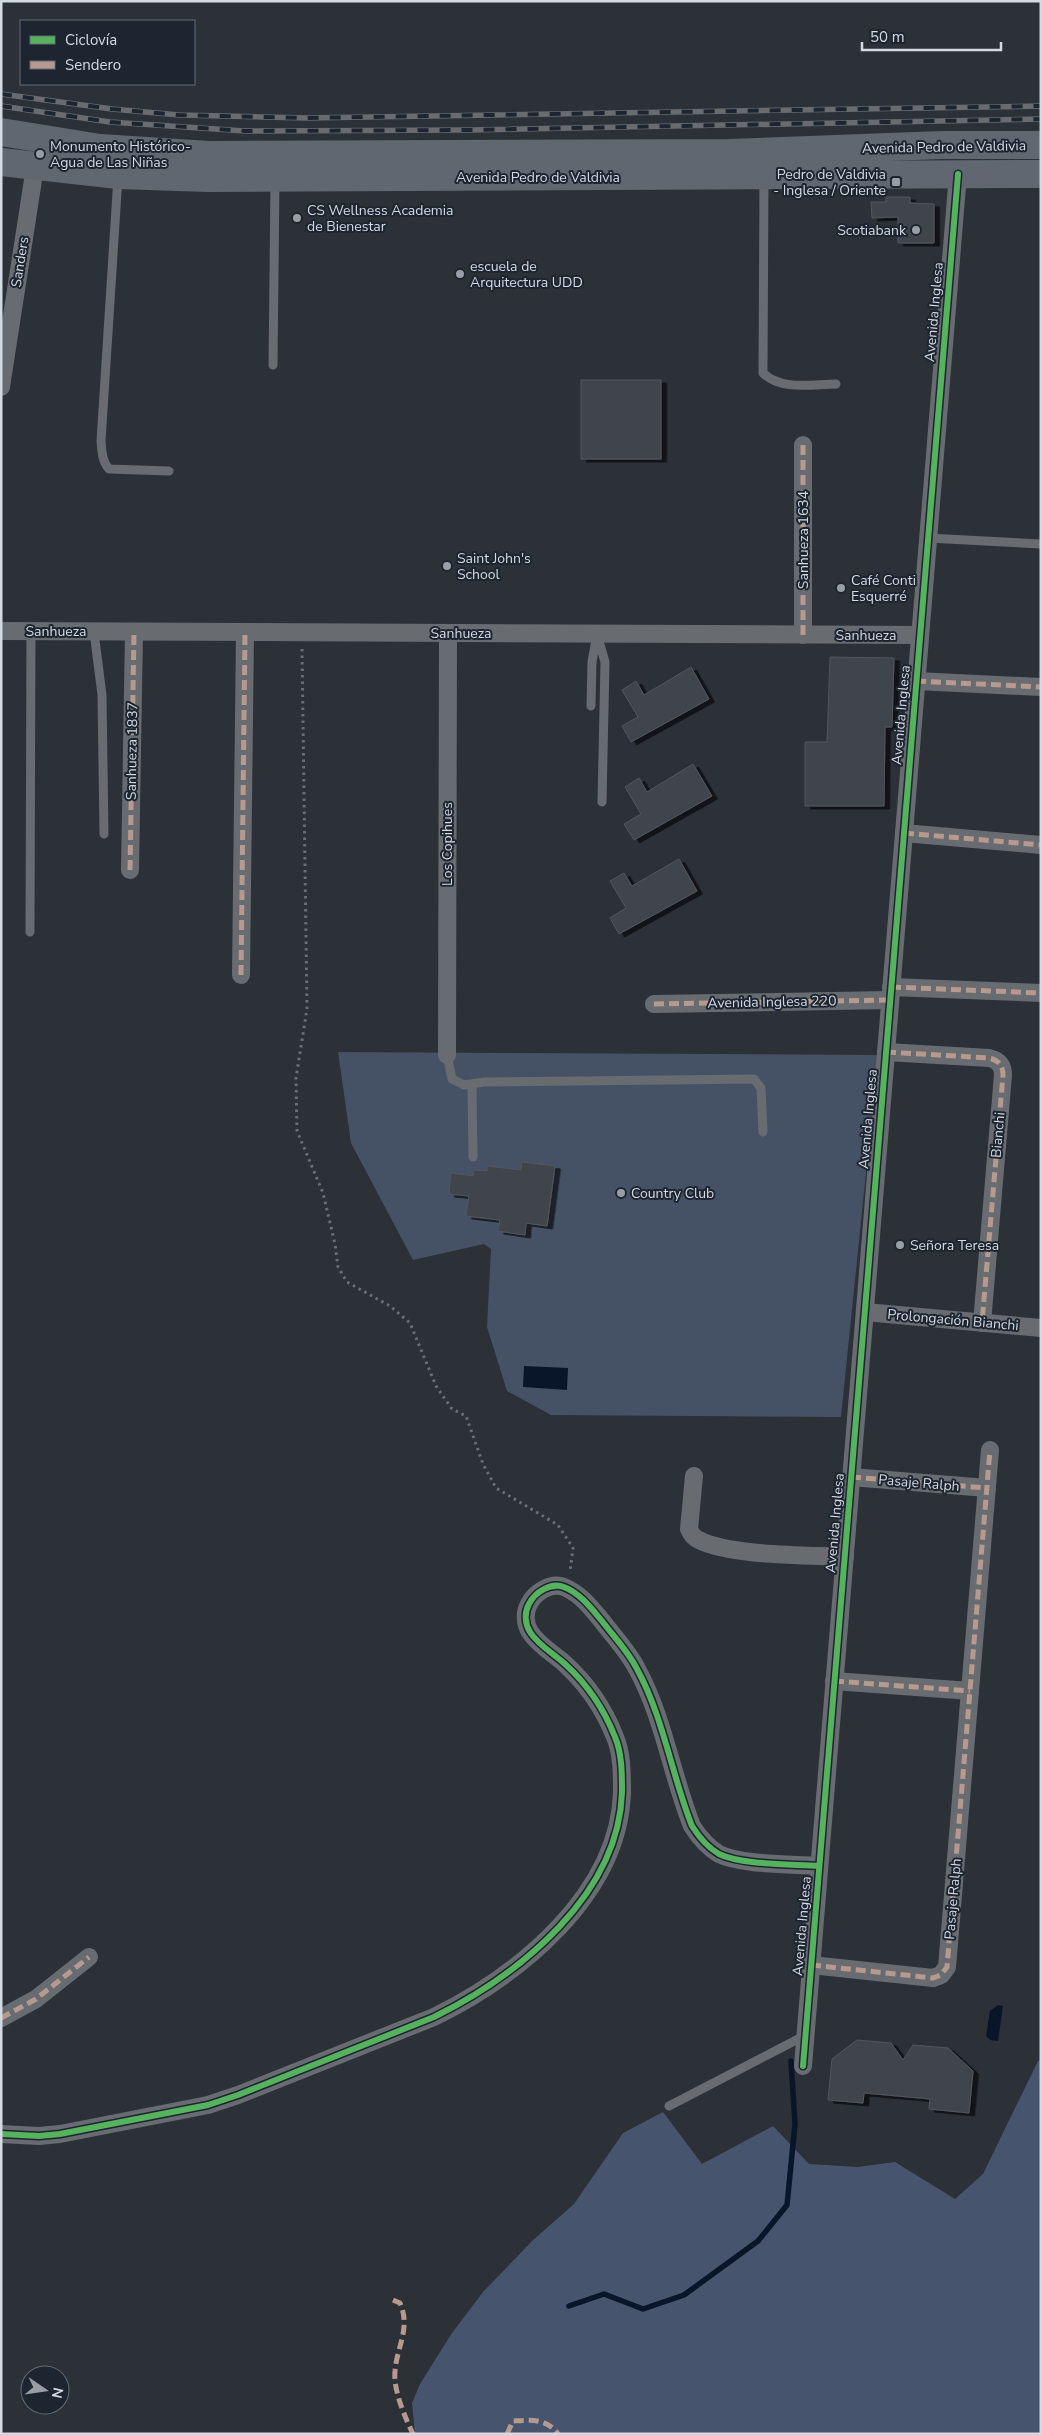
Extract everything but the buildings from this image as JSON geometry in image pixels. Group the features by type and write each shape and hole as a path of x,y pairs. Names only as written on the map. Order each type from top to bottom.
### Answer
{"main road":[{"name":"Avenida Pedro de Valdivia","path":"1,132 108,149 209,156 729,153 942,146 1041,146"},
{"path":"942,146 958,174 973,158 993,146"},
{"name":"Avenida Pedro de Valdivia","path":"1,162 118,175 275,178 1041,174"}],"street":[{"name":"Sanders","path":"1,388 5,335 35,167"},
{"name":"Avenida Inglesa","path":"803,2066 958,174"},
{"name":"Sanhueza 1634","path":"802,635 803,445"},
{"name":"Sanhueza","path":"1,631 920,636"},
{"name":"Sanhueza 1837","path":"130,870 134,632"},
{"path":"241,975 245,632"},
{"name":"Los Copihues","path":"447,1056 448,633"},
{"path":"916,682 1041,687"},
{"path":"904,833 1041,845"},
{"name":"Avenida Inglesa 220","path":"654,1004 890,993 1041,993"},
{"name":"Bianchi","path":"886,1052 989,1058 994,1059 1002,1066 1003,1075 982,1323"},
{"name":"Prolongación Bianchi","path":"865,1312 1041,1328"},
{"name":"Pasaje Ralph","path":"811,1966 929,1978 937,1977 944,1972 947,1963 990,1450"},
{"path":"694,1476 690,1529 691,1534 700,1541 717,1546 754,1551 845,1557"},
{"name":"Pasaje Ralph","path":"851,1477 987,1488"},
{"path":"1,2134 32,2136 60,2134 173,2113 238,2095 434,2017 462,2003 506,1975 551,1935 584,1896 604,1862 618,1820 621,1800 620,1760 616,1740 608,1721 577,1676 537,1640 527,1626 527,1609 536,1594 553,1586 567,1589 589,1606 628,1653 650,1698 692,1826 704,1842 718,1854 735,1859 819,1866"},
{"path":"834,1681 970,1692"},
{"path":"1,2018 42,1995 89,1956"}],"lane":[{"path":"118,175 101,441 102,455 104,464 109,469 169,471"},
{"path":"764,175 763,373 771,381 782,384 836,384"},
{"path":"273,365 275,178"},
{"path":"928,538 1041,544"},
{"path":"30,932 31,631"},
{"path":"94,632 102,696 104,834"},
{"path":"592,706 592,662 597,634"},
{"path":"597,634 605,662 602,802"},
{"path":"447,1056 452,1079 460,1084 472,1085 484,1082 754,1079 761,1088 763,1132"},
{"path":"472,1085 473,1157"},
{"path":"670,2106 804,2036"}],"path":[{"path":"302,633 307,1009 296,1078 297,1131 323,1193 336,1244 338,1267 347,1282 390,1306 410,1323 436,1386 452,1409 466,1416 483,1464 496,1488 558,1525 573,1548 567,1589"}],"shaded area":[{"name":"Country Club","path":"338,1052 878,1055 841,1417 551,1415 507,1391 487,1327 491,1249 484,1244 413,1260 351,1143"},
{"path":"524,1366 568,1368 567,1390 523,1387"},
{"path":"998,2005 1003,2006 998,2041 990,2040 986,2036 990,2011"},
{"path":"1038,2061 1041,2061 1041,2434 415,2434 412,2403 420,2384 452,2333 483,2292 532,2241 574,2204 623,2133 663,2112 702,2164 773,2126 809,2164 858,2167 895,2162 955,2199 983,2174"}],"waterway":[{"path":"569,2306 604,2294 643,2309 684,2295 758,2241 787,2205 795,2124 791,2061"}],"railway":[{"path":"1,94 112,109 179,115 306,118 1041,106"},
{"path":"1,106 110,122 245,131 471,130 1041,119"}],"marked path":[{"path":"803,445 803,635"},
{"path":"130,870 134,632"},
{"path":"241,975 245,632"},
{"path":"916,681 1041,687"},
{"path":"904,833 1041,845"},
{"path":"891,987 1041,993"},
{"path":"654,1004 890,1000"},
{"path":"886,1052 989,1058 995,1060 1002,1068 1003,1075 982,1323"},
{"path":"811,1965 933,1978 941,1975 947,1967 990,1450"},
{"path":"851,1477 987,1488"},
{"path":"834,1681 970,1691"},
{"path":"1,2018 36,1999 89,1957"},
{"path":"393,2300 400,2303 404,2321 404,2329 396,2362 396,2386 403,2412 413,2434"},
{"path":"507,2434 513,2421 526,2420 538,2421 549,2425 558,2434"}],"cycle path":[{"path":"803,2066 958,174"},
{"path":"1,2134 39,2136 60,2134 208,2105 238,2095 434,2017 499,1979 530,1955 559,1927 584,1897 603,1865 617,1830 622,1778 617,1743 600,1707 581,1680 537,1641 527,1626 527,1607 539,1592 549,1587 564,1587 581,1597 633,1662 654,1706 685,1807 697,1834 711,1848 729,1858 767,1863 819,1866"}],"place":[{"name":"Monumento Histórico- Agua de Las Niñas","path":"40,154"},
{"name":"Pedro de Valdivia - Inglesa / Oriente","path":"896,182"},
{"name":"CS Wellness Academia de Bienestar","path":"297,218"},
{"name":"Scotiabank","path":"916,230"},
{"name":"escuela de Arquitectura UDD","path":"460,274"},
{"name":"Saint John's School","path":"447,566"},
{"name":"Café Conti Esquerré","path":"841,588"},
{"name":"Country Club","path":"621,1193"},
{"name":"Señora Teresa","path":"900,1245"}]}
